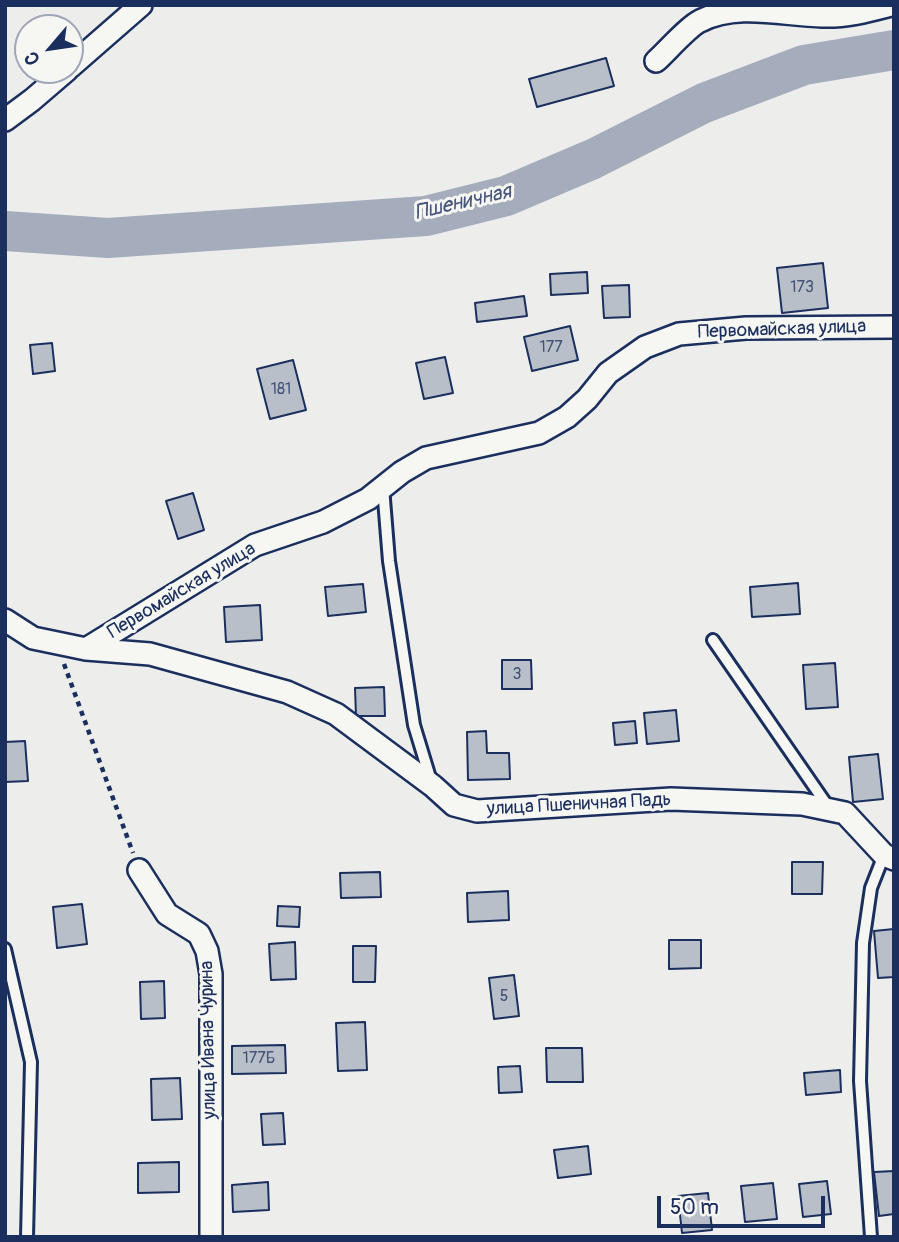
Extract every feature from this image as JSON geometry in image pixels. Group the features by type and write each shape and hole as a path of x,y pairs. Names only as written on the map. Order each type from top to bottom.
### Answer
{"street":[{"path":"84,55 141,5"},
{"path":"656,61 699,21 730,12 773,11 852,16 891,5"},
{"path":"5,120 51,84"},
{"name":"Первомайская улица","path":"86,649 255,545 323,522 369,499 413,464 426,458 539,433 567,417 608,373 645,347 680,334 746,328 894,327"},
{"name":"улица Пшеничная Падь","path":"5,620 33,638 86,649 150,653 287,692 336,714 433,786 454,805 477,811 671,799 802,804 845,813 889,857"},
{"name":"улица Ивана Чурина","path":"139,870 167,914 199,934 207,951 211,974 211,1237"}],"lane":[{"path":"383,488 389,561 414,725 433,786"},
{"path":"713,640 831,810"},
{"path":"872,1237 860,1081 863,943 871,888 889,857"},
{"path":"5,949 31,1062 27,1237"}],"path":[{"path":"57,643 139,870"}],"building":[{"path":"606,58 614,86 537,107 529,79"},
{"path":"823,263 828,308 782,313 777,268"},
{"path":"587,272 588,293 551,295 550,274"},
{"path":"629,285 630,317 604,318 602,286"},
{"path":"524,296 527,316 477,322 475,303"},
{"path":"570,326 578,360 532,371 524,337"},
{"path":"52,343 55,371 33,374 30,345"},
{"path":"445,357 453,393 424,399 416,363"},
{"path":"293,360 306,410 270,419 257,369"},
{"path":"193,493 204,530 178,539 166,501"},
{"path":"798,583 800,614 752,617 750,587"},
{"path":"363,584 366,612 328,616 325,587"},
{"path":"260,605 262,640 226,642 224,607"},
{"path":"502,660 531,660 532,689 502,689"},
{"path":"835,663 838,707 806,709 803,665"},
{"path":"384,687 385,716 356,716 355,688"},
{"path":"676,710 679,741 647,744 644,713"},
{"path":"635,721 637,743 615,745 613,723"},
{"path":"486,731 487,753 509,753 510,779 468,780 467,732"},
{"path":"25,741 28,781 5,782 5,742"},
{"path":"878,754 883,799 853,802 849,757"},
{"path":"792,862 823,862 822,894 792,894"},
{"path":"380,872 381,897 341,898 340,873"},
{"path":"508,891 509,920 468,922 467,893"},
{"path":"82,904 87,944 57,948 53,907"},
{"path":"278,906 300,907 299,927 277,926"},
{"path":"894,929 894,977 878,978 874,931"},
{"path":"669,940 701,940 701,968 669,969"},
{"path":"295,942 296,979 271,980 269,944"},
{"path":"353,946 376,946 375,982 353,982"},
{"path":"514,975 519,1016 494,1019 489,978"},
{"path":"164,981 165,1018 141,1019 140,982"},
{"path":"365,1022 367,1070 338,1071 336,1023"},
{"path":"285,1045 286,1073 232,1074 232,1046"},
{"path":"546,1048 582,1048 583,1082 547,1082"},
{"path":"520,1066 522,1092 499,1093 498,1067"},
{"path":"840,1070 841,1092 806,1095 804,1073"},
{"path":"180,1078 182,1119 152,1120 151,1079"},
{"path":"283,1113 285,1144 263,1145 261,1114"},
{"path":"588,1146 591,1174 558,1178 554,1150"},
{"path":"179,1162 179,1192 138,1193 138,1163"},
{"path":"894,1171 894,1214 879,1216 874,1172"},
{"path":"827,1181 831,1214 803,1217 799,1184"},
{"path":"268,1182 269,1210 233,1212 232,1185"},
{"path":"773,1183 777,1219 745,1222 741,1186"},
{"path":"708,1193 712,1230 682,1233 678,1196"}],"waterway":[{"name":"Пшеничная","path":"5,231 108,238 426,216 506,196 593,159 704,103 804,65 894,50"}]}
